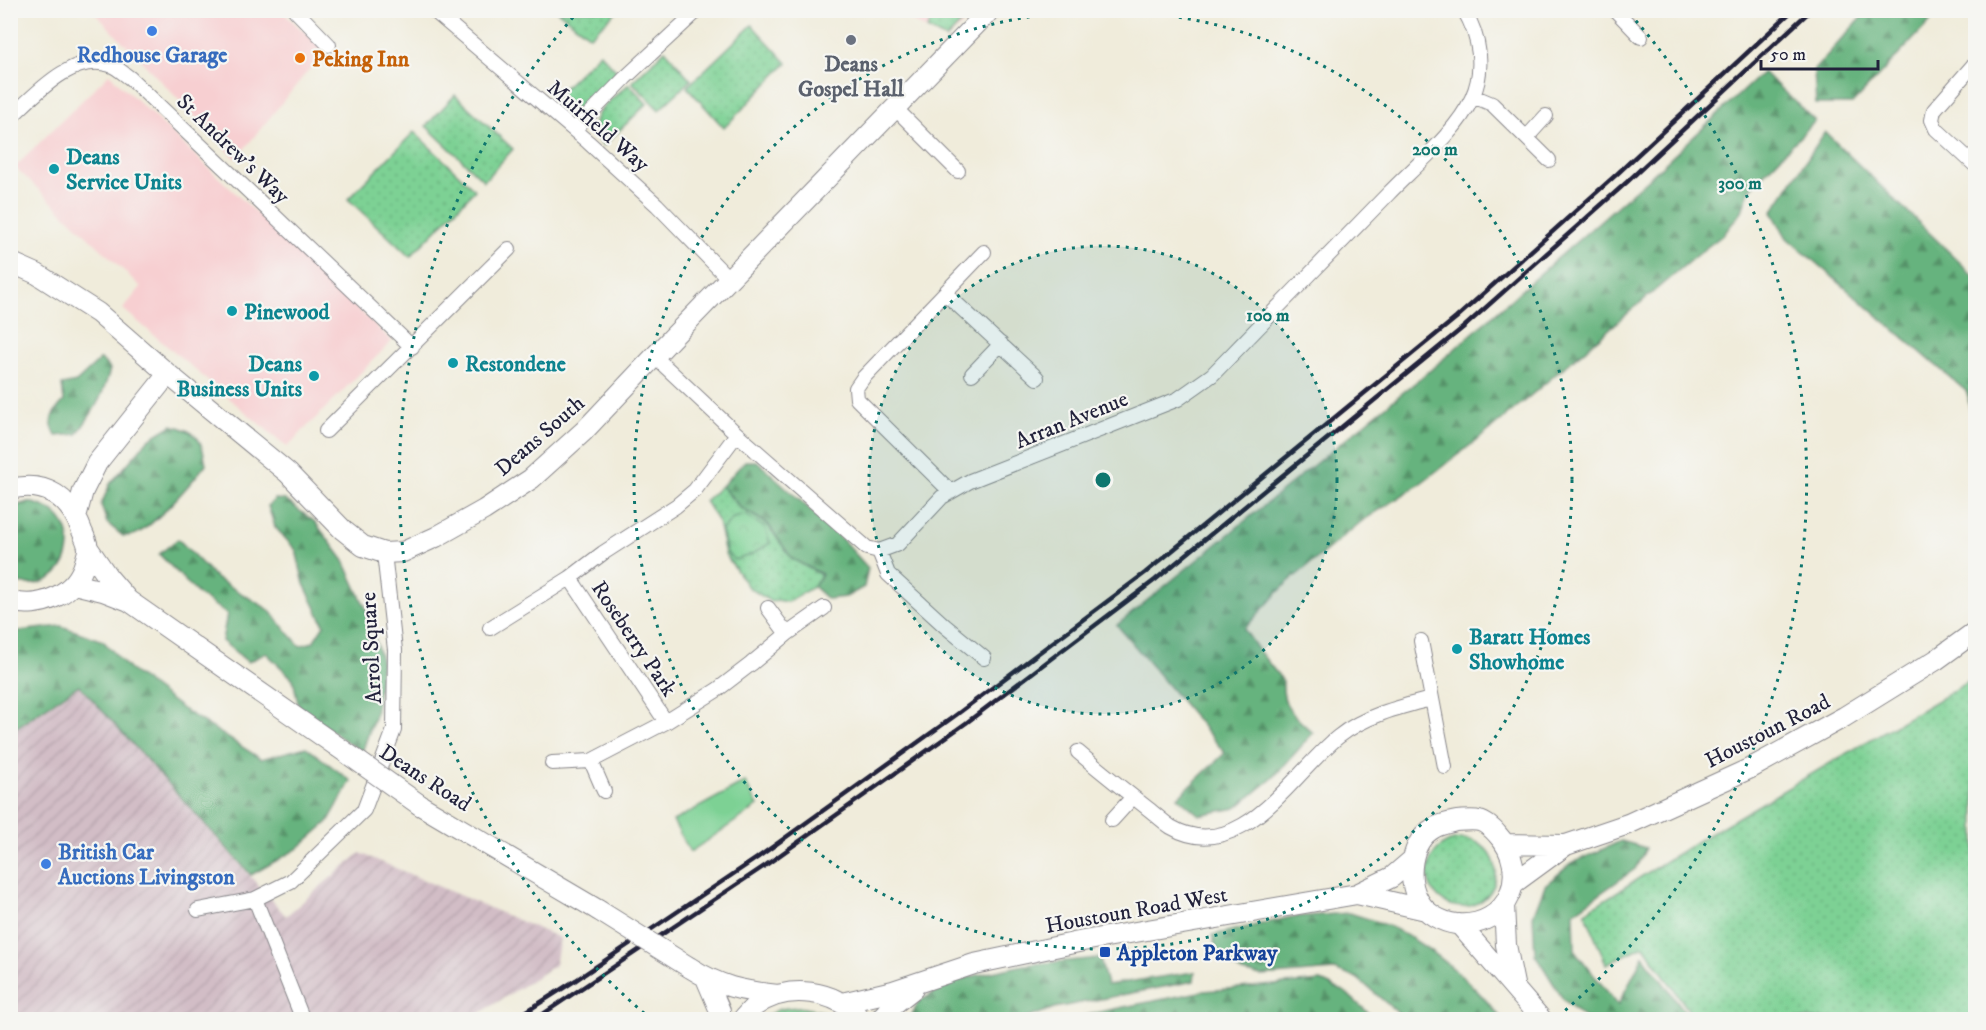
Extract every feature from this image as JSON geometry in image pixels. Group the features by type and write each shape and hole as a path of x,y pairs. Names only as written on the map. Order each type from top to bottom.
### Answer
{"street":[{"path":"295,10 329,45"},
{"name":"Muirfield Way","path":"433,10 574,130 657,205 729,279"},
{"path":"574,130 625,78 698,10"},
{"name":"Deans South","path":"384,553 403,552 436,537 484,510 531,479 584,431 990,10"},
{"name":"Arran Avenue","path":"879,551 898,544 942,497 970,481 1179,399 1212,375 1465,112 1473,96 1478,75 1479,55 1476,36 1464,10"},
{"path":"1615,10 1641,37"},
{"name":"St Andrew's Way","path":"10,118 62,72 87,63 110,65 130,78 412,346"},
{"path":"1976,63 1935,110 1932,120 1936,129 1976,166"},
{"path":"1473,96 1492,104 1550,160"},
{"path":"895,108 958,171"},
{"path":"1527,137 1546,116"},
{"path":"326,431 509,249"},
{"path":"951,492 857,399 856,388 984,252"},
{"path":"10,262 37,274 98,313 288,473 343,530 363,546 384,553"},
{"path":"945,293 1036,378"},
{"path":"972,374 1001,344"},
{"path":"654,356 737,434 867,548 879,551 888,574 945,626 984,657"},
{"path":"52,492 76,481 97,463 168,374"},
{"name":"Roseberry Park","path":"490,628 570,578 603,553 676,506 694,490 737,434"},
{"path":"76,517 83,491 97,463"},
{"path":"11,488 26,486 52,492 68,503 76,517"},
{"name":"Deans Road","path":"76,517 88,548 108,577 129,601 420,805 706,978 737,990 778,995"},
{"path":"11,602 34,604 58,597 74,584 84,568 88,548"},
{"name":"Arrol Square","path":"198,910 255,899 291,881 364,810 394,730 396,650 384,553"},
{"name":"Roseberry Park","path":"570,578 666,722"},
{"name":"Deans Road","path":"74,584 103,591 129,601"},
{"path":"768,608 787,633"},
{"name":"Roseberry Park","path":"552,763 591,761 666,722 717,690 787,633 824,608"},
{"name":"Houstoun Road","path":"1514,883 1566,845 1628,824 1751,768 1844,717 1936,660 1976,631"},
{"path":"1421,641 1445,767"},
{"path":"1078,752 1171,827 1191,834 1223,835 1252,821 1307,765 1340,736 1379,714 1431,699"},
{"path":"591,761 604,791"},
{"path":"1112,820 1133,797"},
{"path":"1456,821 1480,821 1507,844 1514,862 1514,883 1504,905 1485,920 1467,925 1449,923 1432,915 1419,902 1412,885 1413,859 1415,851 1433,828 1456,821"},
{"name":"Houstoun Road","path":"1507,844 1566,845"},
{"name":"Houstoun Road West","path":"842,1003 893,991 974,964 1083,941 1357,894 1392,877 1413,859"},
{"name":"Houstoun Road West","path":"1357,894 1426,910"},
{"path":"255,899 303,1020"},
{"path":"1504,905 1506,945 1515,987"},
{"path":"1459,924 1542,1020"},
{"path":"706,978 720,1011 721,1020"},
{"name":"Houstoun Road West","path":"879,1020 894,1004 925,980"},
{"path":"742,1020 756,1006 778,995 800,992 822,994 842,1003 861,1020"}],"shaded area":[{"path":"93,11 281,11 325,50 236,159"},
{"path":"893,11 977,11 946,40"},
{"path":"109,74 392,341 287,447 123,309 141,287 15,167"},
{"path":"79,686 286,916 360,853 560,938 555,965 471,1019 11,1020 11,732"}],"green space":[{"path":"617,10 590,36 557,11"},
{"path":"940,11 972,11 946,39 927,29 931,20"},
{"path":"1867,11 1940,11 1852,104 1816,104 1814,70"},
{"path":"752,25 787,63 724,128 687,87"},
{"path":"665,50 691,80 659,110 632,82"},
{"path":"600,53 619,74 596,97 588,103 572,107 563,105 553,98"},
{"path":"1763,72 1815,121 1750,188 1742,211 1724,234 1485,434 1417,486 1362,521 1286,584 1244,629 1283,681 1284,698 1290,711 1313,733 1274,777 1236,808 1199,815 1178,797 1225,753 1117,625 1433,368 1659,169"},
{"path":"629,84 647,104 603,146 597,136 596,119 606,104"},
{"path":"455,95 513,149 484,181 426,126"},
{"path":"414,132 475,190 410,257 348,199"},
{"path":"1825,132 1975,277 1975,438 1967,392 1787,238 1772,212"},
{"path":"101,359 110,369 93,411 77,434 56,436 51,421 54,413 64,401 62,385 76,382"},
{"path":"172,425 188,431 197,438 206,464 183,492 153,522 135,535 123,536 107,523 101,505 110,484 149,439"},
{"path":"745,461 757,461 841,538 868,568 864,587 846,597 827,599 814,587 822,574 792,559 768,524 741,508 722,486"},
{"path":"721,486 740,508 767,524 792,559 821,575 813,587 787,602 777,600 771,602 748,587 725,554 718,522 705,501"},
{"path":"275,499 285,500 315,522 344,561 367,611 382,663 375,715 362,752 299,708 293,679 266,653 248,662 222,641 227,614 199,595 159,554 178,539 217,579 268,609 300,646 313,642 324,625 304,584 296,550 275,527 268,506"},
{"path":"28,502 49,509 63,522 69,537 68,554 61,568 49,579 32,584 11,581 11,507"},
{"path":"746,515 765,528 770,543 753,554 735,560 727,553 722,530 733,518"},
{"path":"61,626 103,641 129,669 184,710 261,759 306,747 351,781 328,822 297,849 251,875 79,685 11,731 11,632"},
{"path":"1975,678 1975,1019 1691,1019 1691,1014 1644,946 1606,964 1585,912 1701,839"},
{"path":"745,782 758,806 690,852 673,821"},
{"path":"1462,839 1475,842 1486,849 1493,860 1496,873 1493,886 1486,897 1475,904 1462,907 1449,904 1438,897 1431,886 1428,873 1431,860 1438,849 1449,842"},
{"path":"1621,841 1646,848 1635,869 1574,912 1575,951 1618,1005 1643,956 1686,1013 1687,1019 1586,1019 1563,999 1535,954 1533,916 1545,885 1572,863"},
{"path":"1350,913 1379,922 1425,947 1479,993 1502,1019 1405,1019 1357,978 1334,970 1261,976 1242,972 1219,958 1212,935 1292,917"},
{"path":"1100,958 1107,985 1195,972 1194,981 1054,1008 1025,1019 910,1019 918,1002 956,980 1024,965"},
{"path":"1321,981 1345,992 1375,1019 1293,1019 1286,1015 1263,1020 1072,1019 1204,991"},
{"path":"798,1007 820,1011 834,1019 760,1019 780,1009"}],"railway":[{"path":"513,1020 757,858 956,715 1145,573 1456,318 1617,174 1793,10"},
{"path":"534,1020 766,865 966,723 1155,580 1465,326 1627,182 1811,10"}],"place":[{"name":"Redhouse Garage","path":"152,31"},
{"name":"Deans Gospel Hall","path":"851,40"},
{"name":"Peking Inn","path":"300,58"},
{"name":"Deans Service Units","path":"54,169"},
{"name":"Pinewood","path":"232,311"},
{"name":"Restondene","path":"453,363"},
{"name":"Deans Business Units","path":"314,376"},
{"name":"Baratt Homes Showhome","path":"1457,649"},
{"name":"British Car Auctions Livingston","path":"46,864"},
{"name":"Appleton Parkway","path":"1105,952"}]}
